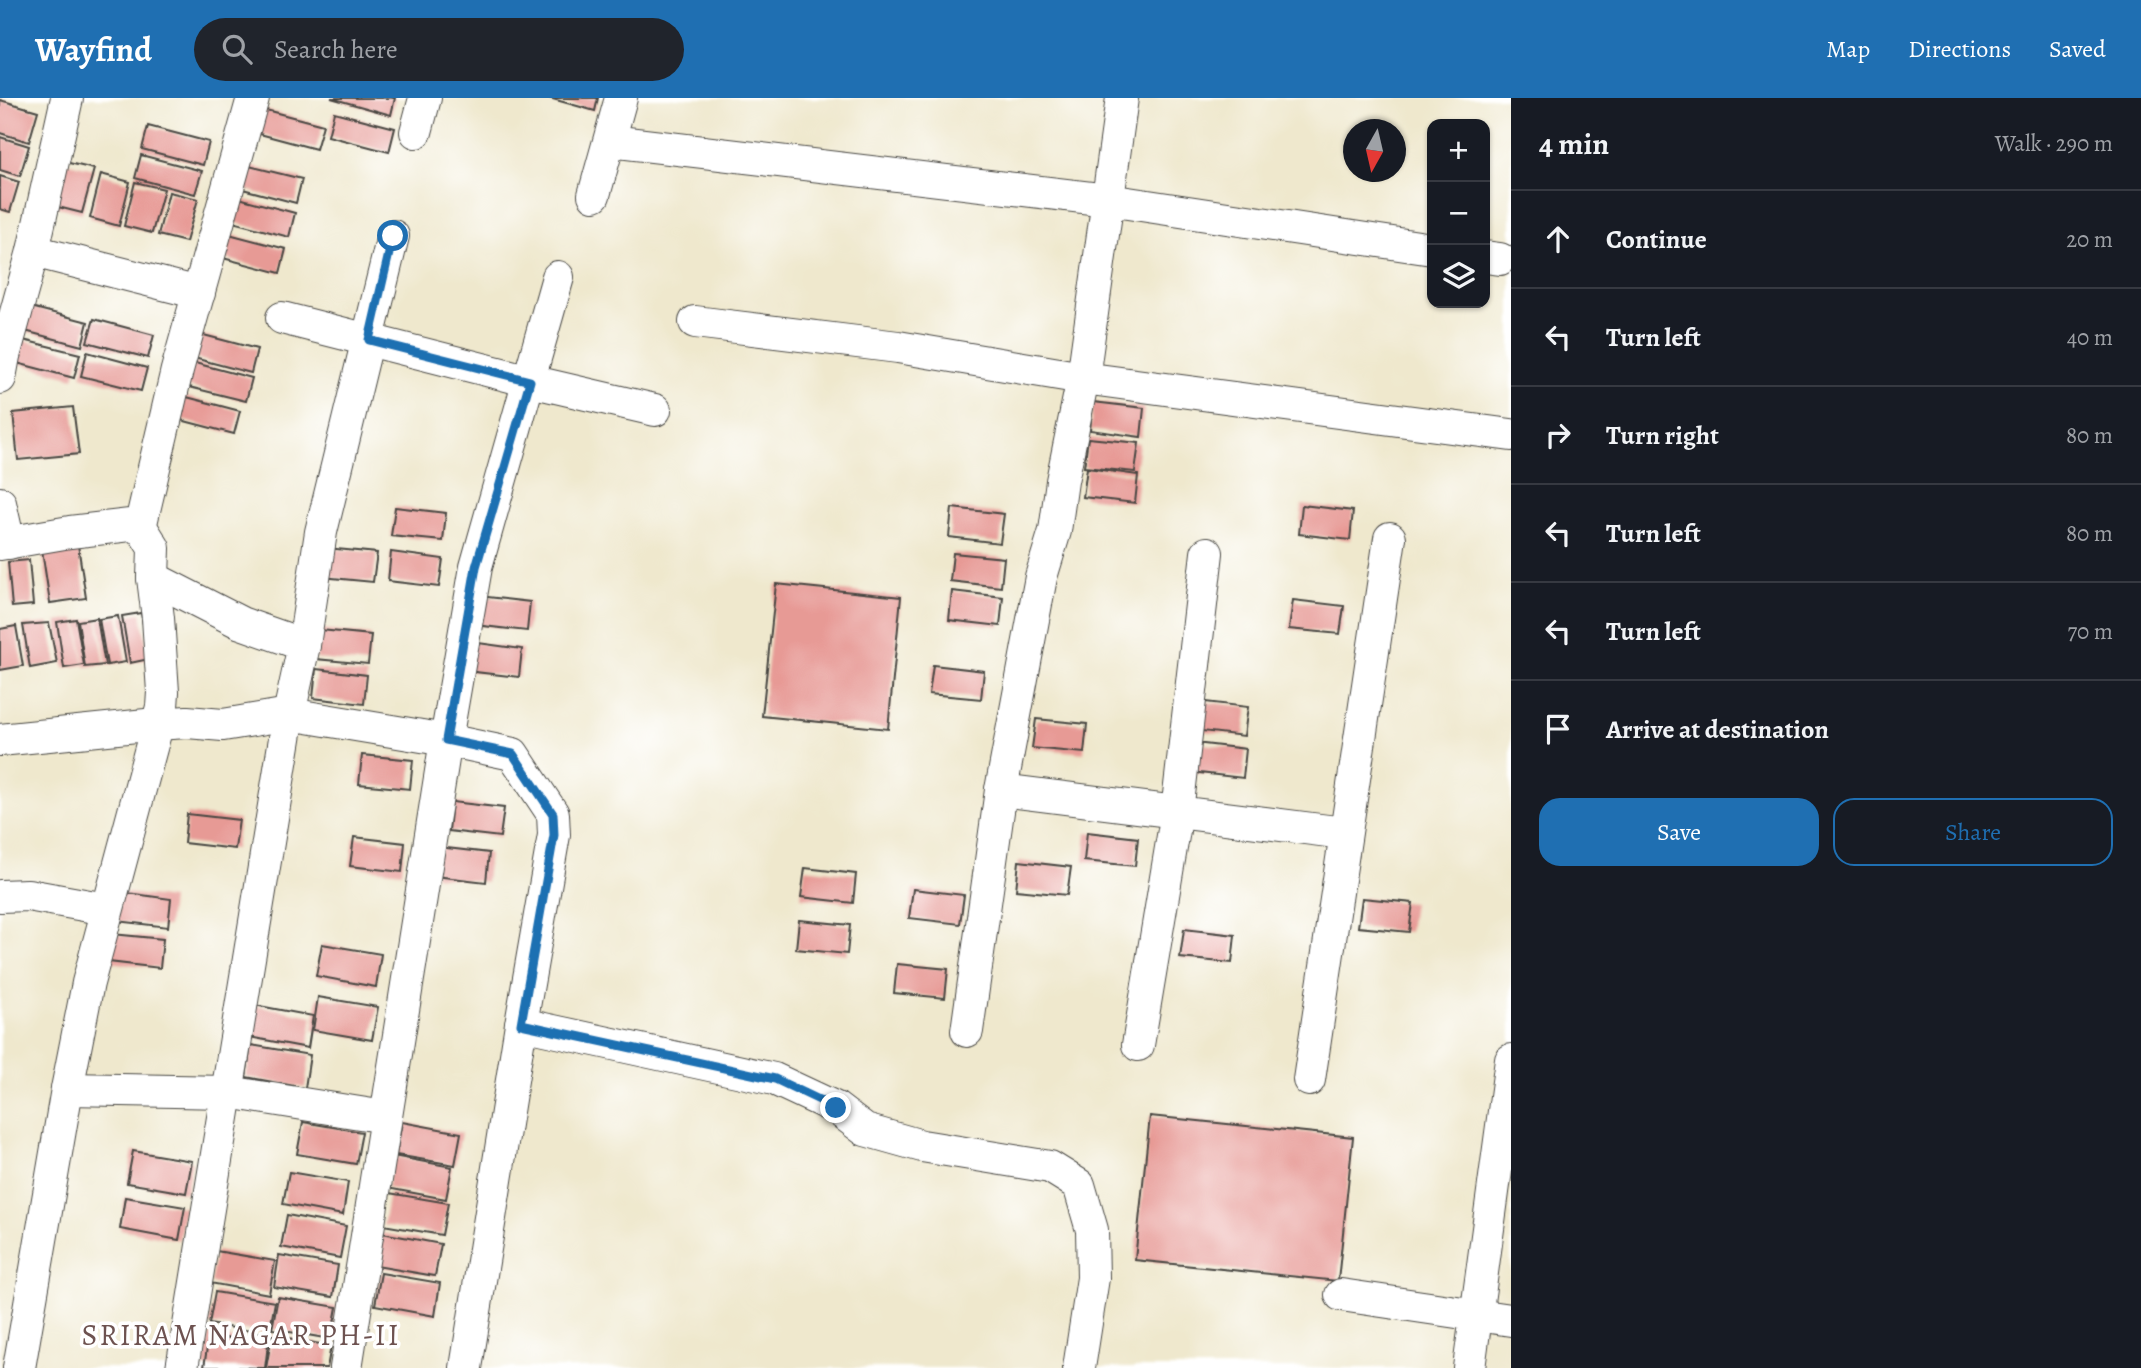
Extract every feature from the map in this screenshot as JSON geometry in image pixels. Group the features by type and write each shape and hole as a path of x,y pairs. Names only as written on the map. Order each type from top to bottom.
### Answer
{"street":[{"path":"0,378 33,251 67,98"},
{"path":"139,524 177,370 253,98"},
{"path":"416,132 425,98"},
{"path":"594,195 621,98"},
{"path":"967,1031 1001,790 1041,577 1055,531 1062,481 1083,378 1122,98"},
{"path":"610,141 1108,200 1427,248"},
{"path":"182,1368 321,532 393,236"},
{"path":"33,251 199,293"},
{"path":"346,1368 476,567 558,277"},
{"path":"282,317 530,381 655,410"},
{"path":"695,323 898,346 1083,378 1511,435"},
{"path":"0,503 4,543 139,524"},
{"path":"19,1368 88,983 162,707 158,618 153,579 154,548 139,524"},
{"path":"1309,1080 1390,538"},
{"path":"1138,1045 1177,812 1207,552"},
{"path":"153,579 241,623 304,645"},
{"path":"0,740 156,724 187,722 223,725 289,714 513,754 553,814 554,835 521,1024 467,1368"},
{"path":"1001,790 1345,833"},
{"path":"0,896 28,895 106,909"},
{"path":"521,1024 775,1079 836,1108 865,1130 922,1146 1050,1167 1079,1185 1092,1230 1093,1278 1079,1368"},
{"path":"1469,1368 1504,1166 1511,1060"},
{"path":"67,1089 228,1092 385,1117"},
{"path":"1341,1295 1511,1320"}],"building":[{"path":"331,98 395,98 391,115"},
{"path":"549,98 598,98 595,111"},
{"path":"0,100 38,111 29,142 0,133"},
{"path":"262,109 323,125 316,149 256,133"},
{"path":"334,112 395,128 389,152 328,136"},
{"path":"148,126 209,142 203,165 142,149"},
{"path":"0,137 29,146 20,176 0,170"},
{"path":"141,155 202,171 195,194 135,178"},
{"path":"65,162 94,169 82,213 54,206"},
{"path":"241,164 302,179 296,203 235,187"},
{"path":"101,174 130,182 119,226 90,218"},
{"path":"0,176 19,182 10,212 0,209"},
{"path":"135,182 164,189 152,233 124,226"},
{"path":"169,192 198,199 186,242 158,235"},
{"path":"235,197 295,213 289,237 229,221"},
{"path":"225,233 286,249 280,273 219,257"},
{"path":"27,306 88,322 82,346 21,330"},
{"path":"94,319 154,335 148,358 87,342"},
{"path":"196,333 257,349 251,373 190,357"},
{"path":"19,339 80,354 74,378 13,362"},
{"path":"87,352 147,368 141,391 81,376"},
{"path":"191,362 252,378 246,401 185,386"},
{"path":"179,395 240,411 234,434 173,418"},
{"path":"1093,402 1144,408 1141,437 1090,430"},
{"path":"73,407 79,454 18,460 13,413"},
{"path":"1088,438 1139,443 1135,472 1084,467"},
{"path":"1087,468 1138,475 1135,503 1083,497"},
{"path":"1302,505 1353,511 1350,540 1299,534"},
{"path":"395,507 446,513 443,541 391,536"},
{"path":"952,508 1004,514 1000,543 949,537"},
{"path":"78,545 86,598 50,603 42,550"},
{"path":"326,548 377,553 373,582 322,577"},
{"path":"391,552 443,559 439,587 388,581"},
{"path":"953,553 1004,558 1001,587 950,581"},
{"path":"29,560 33,605 12,607 8,562"},
{"path":"776,584 901,597 888,729 762,716"},
{"path":"952,591 1003,597 1000,626 949,620"},
{"path":"479,596 530,602 527,631 475,625"},
{"path":"1293,600 1344,606 1340,634 1289,629"},
{"path":"141,613 149,659 130,663 122,616"},
{"path":"118,616 126,662 107,665 99,619"},
{"path":"97,618 105,665 85,667 78,621"},
{"path":"76,619 84,665 64,668 57,622"},
{"path":"49,623 57,663 30,668 23,625"},
{"path":"16,626 23,666 0,670 0,629"},
{"path":"320,630 371,635 368,664 316,659"},
{"path":"471,642 522,649 519,677 467,671"},
{"path":"933,665 984,671 981,699 929,694"},
{"path":"316,669 367,675 364,704 313,698"},
{"path":"1197,701 1248,707 1244,736 1193,730"},
{"path":"1036,719 1087,724 1084,753 1032,748"},
{"path":"1195,743 1246,749 1243,778 1191,772"},
{"path":"362,755 413,760 410,789 359,784"},
{"path":"452,802 504,808 500,837 449,831"},
{"path":"187,814 239,820 235,849 184,843"},
{"path":"1087,832 1138,838 1135,866 1084,861"},
{"path":"354,837 405,843 402,872 350,866"},
{"path":"438,847 489,853 486,882 435,876"},
{"path":"1019,861 1071,867 1067,895 1016,890"},
{"path":"805,868 856,874 853,903 801,897"},
{"path":"913,889 964,895 960,924 909,918"},
{"path":"120,892 171,899 168,927 117,921"},
{"path":"1362,898 1413,903 1409,932 1358,927"},
{"path":"799,920 850,925 847,954 796,949"},
{"path":"1184,929 1235,935 1232,963 1180,958"},
{"path":"112,934 163,939 160,968 109,962"},
{"path":"322,944 381,954 376,987 316,976"},
{"path":"897,964 948,969 945,998 894,993"},
{"path":"318,997 378,1007 372,1040 313,1030"},
{"path":"254,1005 313,1016 308,1048 249,1037"},
{"path":"251,1045 310,1055 305,1088 246,1077"},
{"path":"1150,1116 1353,1137 1338,1281 1135,1260"},
{"path":"303,1122 362,1132 356,1164 297,1154"},
{"path":"402,1122 461,1133 455,1165 396,1155"},
{"path":"133,1151 192,1161 186,1193 127,1183"},
{"path":"393,1156 452,1167 446,1199 387,1188"},
{"path":"289,1172 348,1182 343,1215 283,1204"},
{"path":"389,1193 448,1203 442,1235 383,1225"},
{"path":"125,1197 185,1207 179,1240 120,1229"},
{"path":"287,1215 346,1226 340,1258 281,1247"},
{"path":"382,1233 441,1244 435,1276 376,1266"},
{"path":"216,1251 275,1261 269,1294 210,1283"},
{"path":"279,1255 338,1265 333,1297 274,1287"},
{"path":"381,1273 440,1283 435,1316 375,1305"},
{"path":"215,1292 275,1302 269,1334 209,1324"},
{"path":"278,1297 337,1307 331,1339 272,1329"},
{"path":"209,1335 268,1345 265,1368 204,1367"},
{"path":"272,1335 331,1346 327,1368 266,1368"}],"district":[{"name":"SRIRAM NAGAR PH-II","path":"241,1335"}],"route":[{"path":"393,236 369,340 530,381 476,567 446,740 513,754 553,814 554,835 521,1024 775,1079 836,1108"}]}
